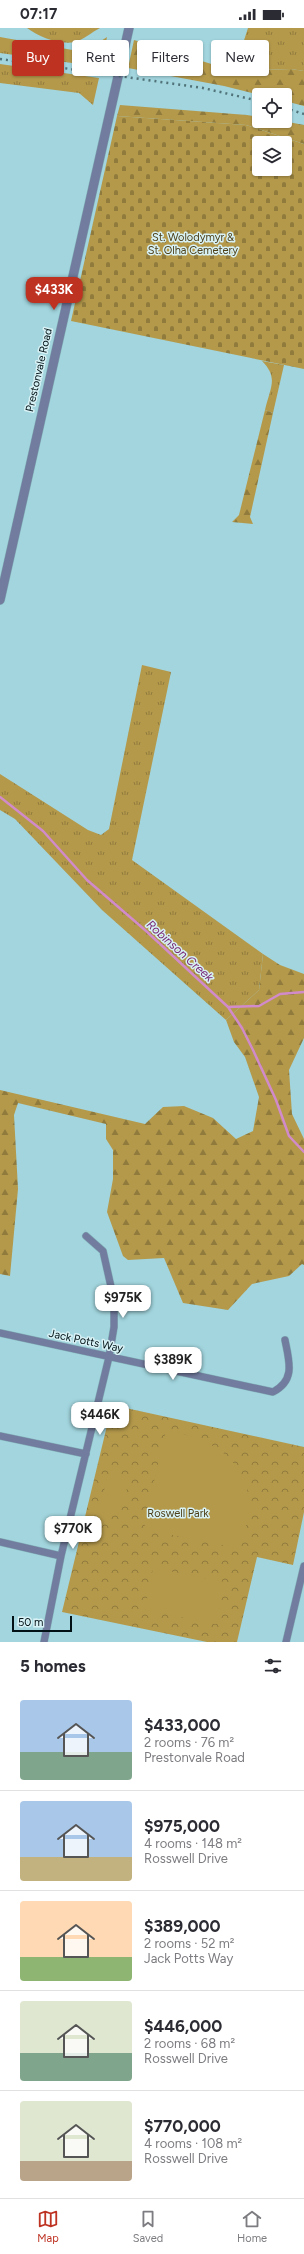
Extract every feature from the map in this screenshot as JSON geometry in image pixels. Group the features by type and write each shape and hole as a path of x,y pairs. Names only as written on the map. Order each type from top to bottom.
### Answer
{"street":[{"name":"Prestonvale Road","path":"0,600 129,28"},
{"path":"44,1642 61,1556 110,1357 114,1326 114,1300 102,1251 86,1236"},
{"name":"Jack Potts Way","path":"0,1333 273,1392 283,1387 288,1377 290,1365 285,1340"},
{"path":"0,1436 86,1454"},
{"path":"0,1542 61,1556"},
{"path":"286,1642 304,1566"}],"green space":[{"path":"27,28 100,28 81,40 72,40 72,42 69,43 64,42 64,40 50,40"},
{"path":"248,28 304,28 304,71 291,69 269,70 269,40 244,40"},
{"path":"0,37 17,40 12,40 12,55 0,53"},
{"path":"134,40 137,41 137,70 129,68"},
{"path":"64,48 72,50 72,63 64,62"},
{"path":"203,61 211,64 211,76 269,76 269,70 291,69 304,71 304,106 292,103 292,88 252,88 252,93 171,76 203,76"},
{"path":"0,64 12,66 12,76 64,76 64,73 72,74 72,76 99,78 93,105 79,93 0,83"},
{"path":"120,105 247,115 252,116 252,127 246,125 117,116"},
{"name":"St. Wolodymyr & St. Olha Cemetery","path":"117,116 246,125 280,136 252,136 252,176 292,176 292,140 304,144 304,369 71,321"},
{"path":"292,123 304,125 304,144 292,140 292,136 280,136 255,128 292,128"},
{"path":"262,361 284,365 273,413 265,410 271,389 272,378 267,367"},
{"path":"265,410 273,413 250,517 253,524 232,522 239,515"},
{"path":"142,665 171,672 132,860 263,954 259,990 226,1020 102,910 15,819 0,810 0,774 88,830 101,835 109,829"},
{"path":"263,954 280,965 304,974 304,1038 289,1070 292,1114 304,1139 304,1265 302,1264 289,1276 252,1284 228,1310 183,1303 164,1258 128,1260 123,1256 107,1212 113,1179 113,1150 106,1139 106,1124 18,1103 14,1115 18,1189 10,1276 0,1274 0,1090 145,1124 163,1107 184,1106 213,1118 236,1139 253,1131 259,1097 245,1057 234,1042 226,1020 259,990"},
{"name":"Roswell Park","path":"112,1405 304,1447 304,1512 293,1565 257,1557 237,1642 207,1642 62,1612"},
{"path":"166,1431 182,1434 212,1445 235,1465 243,1477 248,1492 249,1514 238,1548 148,1530 144,1524"},
{"path":"111,1475 121,1475 127,1483 125,1499 121,1509 114,1516 106,1515 100,1507 107,1479"},
{"path":"153,1568 224,1582 216,1624 145,1610"}],"waterway":[{"name":"Robinson Creek","path":"0,797 43,831 87,880 145,930 228,1007 242,1028 253,1050 276,1100 289,1136 304,1152"},
{"path":"228,1007 259,1006 280,994 304,992"}],"railway":[{"path":"0,59 203,88 252,99"},
{"path":"292,110 304,114"}]}
